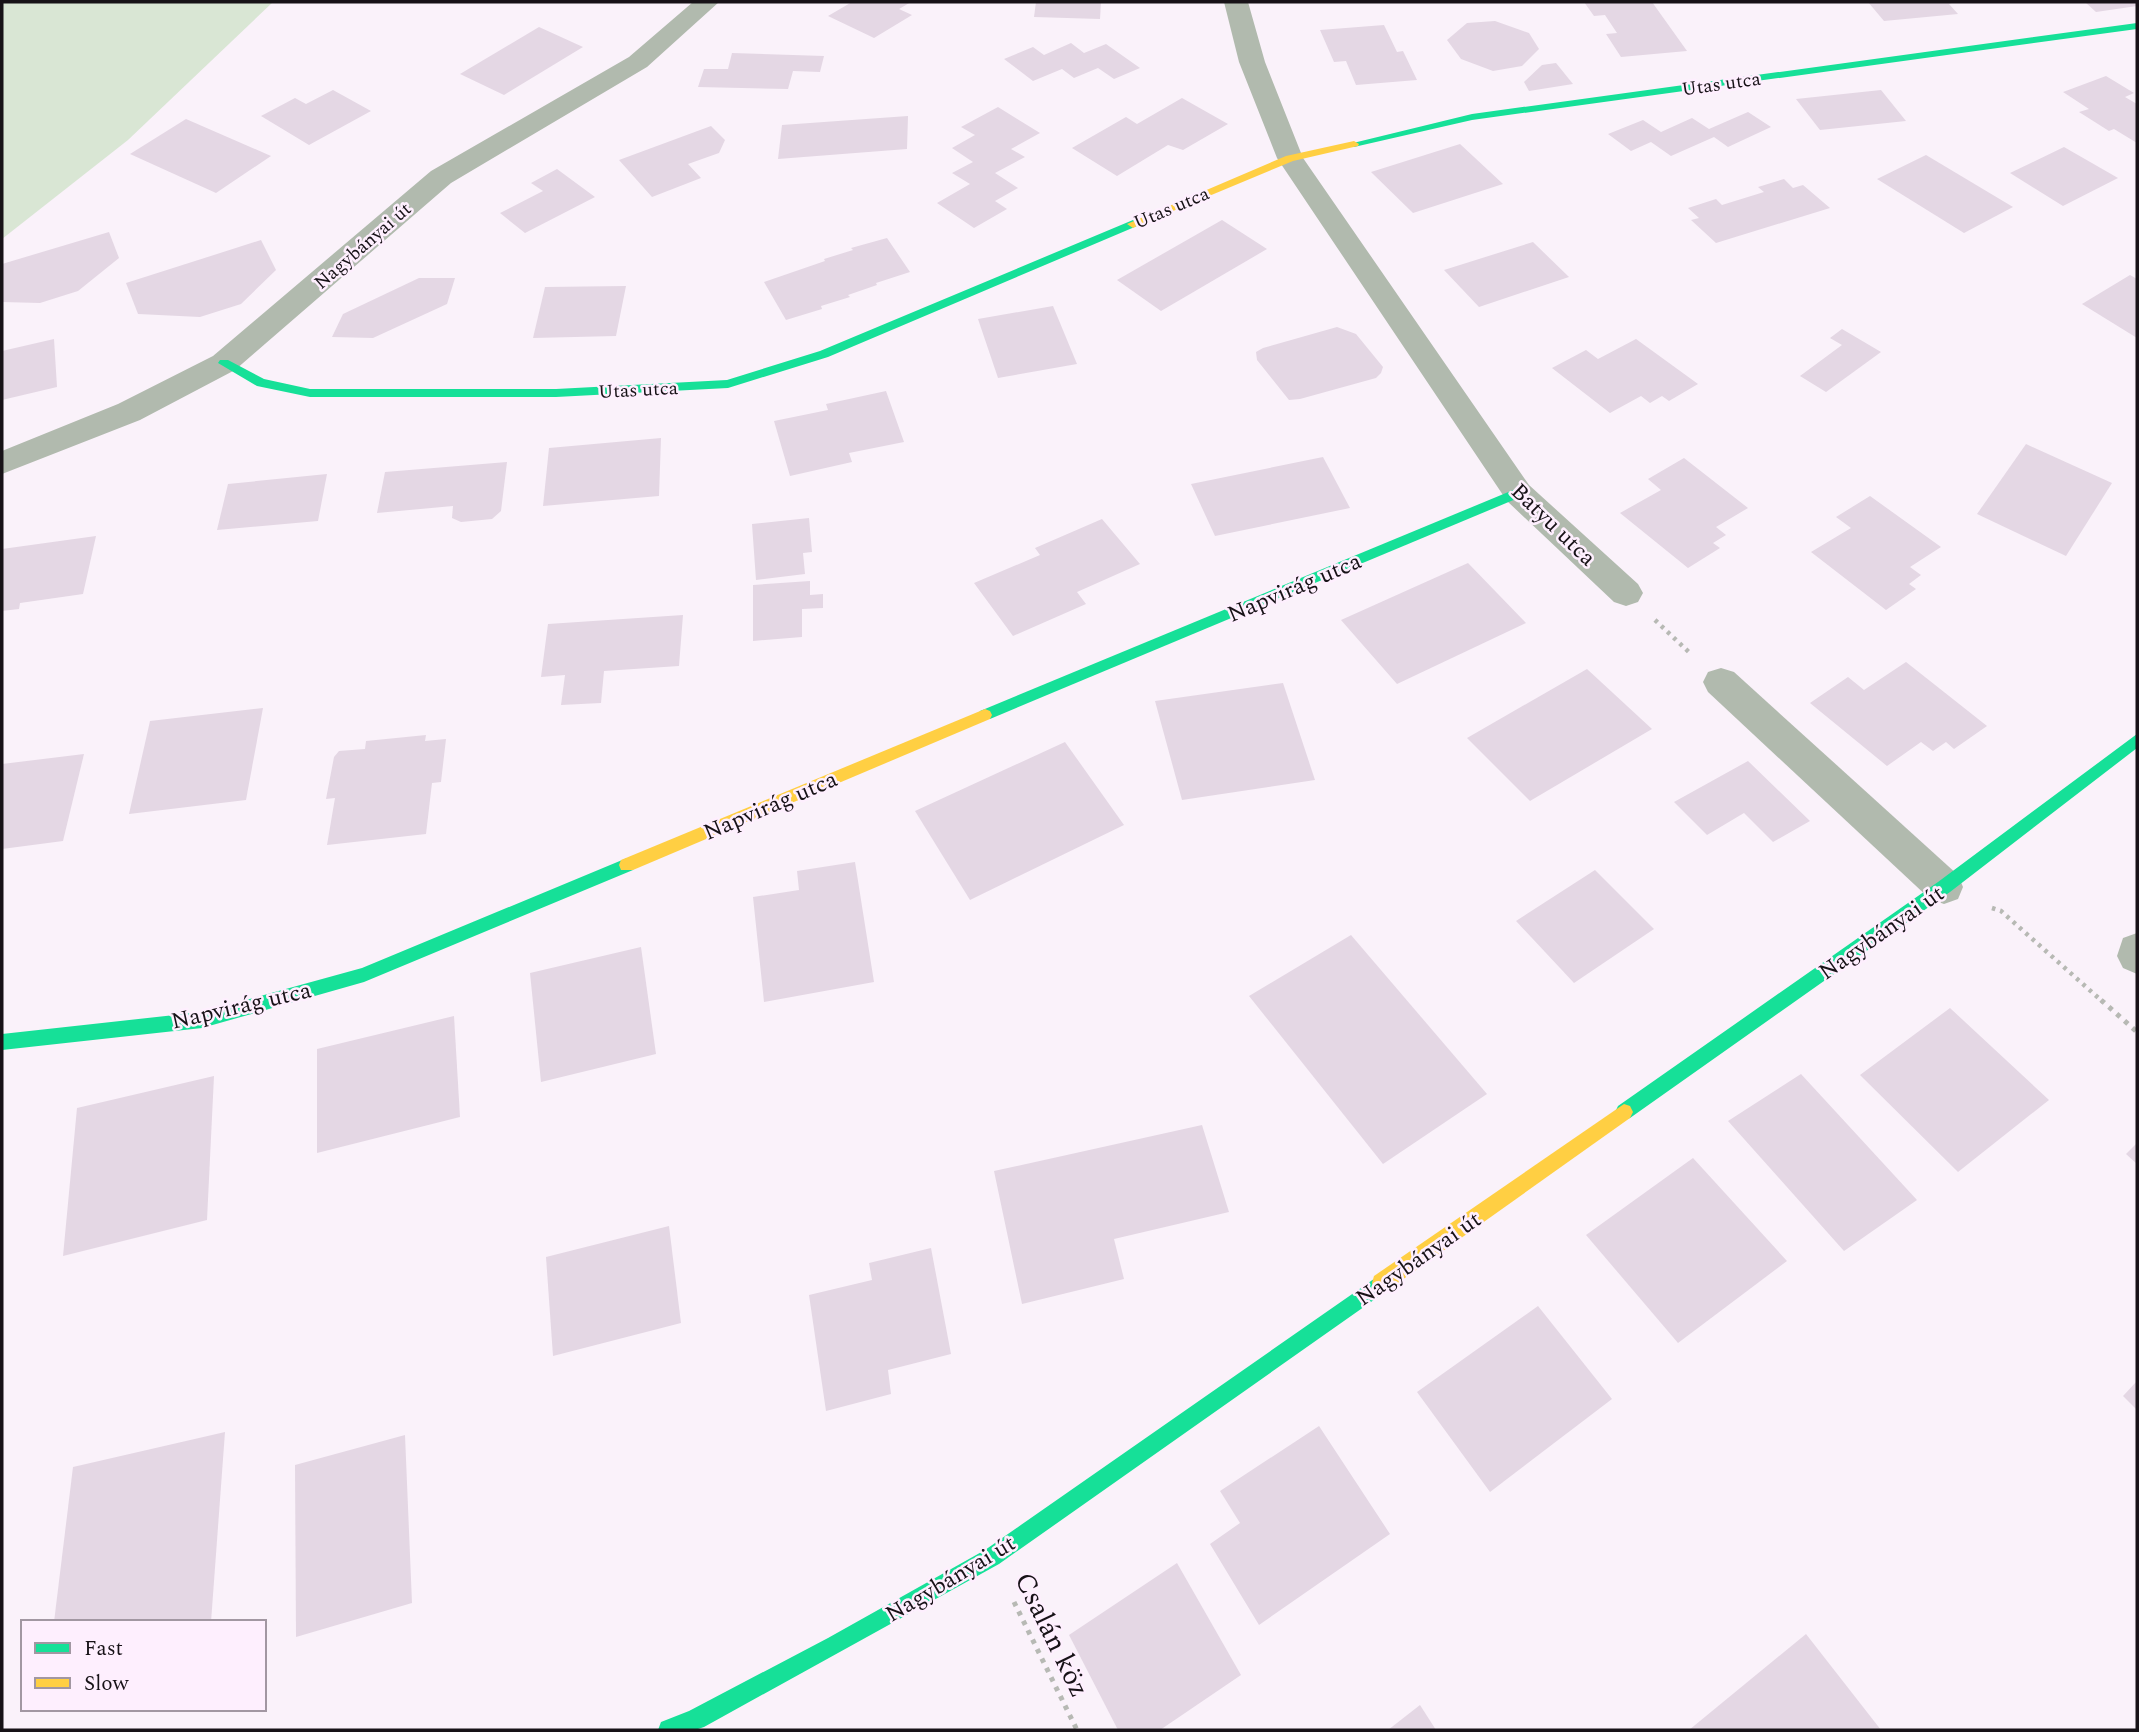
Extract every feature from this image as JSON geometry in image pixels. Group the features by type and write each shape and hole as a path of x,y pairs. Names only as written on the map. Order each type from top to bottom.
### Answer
{"street":[{"name":"Nagybányai út","path":"2,463 129,412 224,363 441,177 502,138 582,97 638,62 707,2"},
{"name":"Batyu utca","path":"1236,2 1252,62 1290,158 1518,493 1626,593"},
{"name":"Utas utca","path":"224,363 261,383 310,393 555,393 728,384 824,354 1290,158 1472,117 2137,26"},
{"name":"Napvirág utca","path":"2,1042 202,1020 364,975 1518,493"},
{"path":"1721,682 1944,887"},
{"name":"Nagybányai út","path":"669,1730 696,1719 835,1645 992,1557 1944,887 2137,740"},
{"path":"2137,950 2137,956"}],"path":[{"path":"1626,593 1721,682"},
{"path":"1944,887 2001,911 2137,1032"},
{"name":"Csalán köz","path":"992,1557 1077,1730"}],"green space":[{"path":"2,2 273,2 128,140 2,239"}],"building":[{"path":"852,2 911,2 899,9 912,15 874,38 828,16"},
{"path":"1036,2 1101,2 1100,19 1034,17"},
{"path":"1584,2 1652,2 1687,51 1621,57 1606,34 1617,33 1605,15 1594,16"},
{"path":"1868,2 1954,2 1949,4 1958,14 1884,21"},
{"path":"2085,2 2137,2 2137,6 2096,12"},
{"path":"1495,21 1529,33 1539,49 1522,66 1493,71 1461,59 1447,40 1467,23"},
{"path":"1384,25 1397,52 1403,51 1417,80 1356,85 1346,61 1334,62 1320,30"},
{"path":"539,27 583,47 504,95 460,74"},
{"path":"1071,43 1084,53 1106,44 1140,68 1114,79 1098,68 1074,78 1062,69 1033,81 1004,59 1033,47 1044,55"},
{"path":"732,53 824,56 820,72 793,71 788,89 698,87 704,69 728,69"},
{"path":"1556,63 1573,84 1529,91 1524,82 1542,65"},
{"path":"2106,76 2134,93 2125,97 2137,104 2137,143 2114,129 2109,131 2079,112 2089,109 2063,92"},
{"path":"333,90 371,111 309,145 261,116 295,98 306,104"},
{"path":"1881,90 1906,121 1820,130 1796,99"},
{"path":"1182,98 1228,124 1183,150 1168,145 1117,176 1072,148 1126,117 1137,124"},
{"path":"998,107 1040,133 1011,149 1025,157 995,173 1018,188 995,201 1007,209 974,228 937,203 970,184 952,173 973,162 952,148 975,135 961,127"},
{"path":"1748,112 1771,127 1728,147 1714,137 1671,156 1651,142 1631,151 1608,134 1643,120 1661,132 1692,118 1709,129"},
{"path":"908,116 907,149 778,159 782,125"},
{"path":"186,119 271,156 216,193 130,154"},
{"path":"711,126 725,140 719,153 688,164 701,178 652,197 619,160"},
{"path":"1460,144 1503,184 1413,213 1371,172"},
{"path":"2064,147 2118,178 2063,206 2010,173"},
{"path":"1926,155 2013,207 1964,233 1877,179"},
{"path":"557,169 595,197 525,233 500,213 543,191 531,183"},
{"path":"1784,179 1793,188 1803,185 1830,208 1716,243 1691,220 1699,218 1688,208 1716,199 1722,205 1764,192 1758,187"},
{"path":"1222,220 1267,249 1161,311 1117,280"},
{"path":"109,232 119,258 78,291 40,303 2,302 2,264"},
{"path":"887,238 910,272 821,306 822,309 786,320 764,282 853,250 851,248"},
{"path":"261,240 276,270 241,304 200,317 138,314 126,283"},
{"path":"1533,242 1569,277 1479,307 1444,270"},
{"path":"2130,275 2137,279 2137,338 2082,304"},
{"path":"419,278 455,278 447,304 373,338 332,337 343,314"},
{"path":"626,286 616,336 533,338 545,287"},
{"path":"1053,306 1077,364 998,378 978,319"},
{"path":"1337,327 1356,334 1383,367 1381,373 1376,378 1289,400 1257,360 1256,352"},
{"path":"1842,329 1881,352 1826,392 1800,376 1842,345 1830,338"},
{"path":"54,339 57,387 2,400 2,351"},
{"path":"1636,339 1698,384 1669,401 1662,396 1650,403 1641,396 1610,413 1552,368 1586,350 1598,359"},
{"path":"886,391 904,442 849,453 852,462 790,476 774,421 828,410 826,404"},
{"path":"661,438 659,496 543,506 549,448"},
{"path":"2026,444 2112,483 2066,556 1977,514"},
{"path":"1323,457 1350,508 1215,536 1191,484"},
{"path":"1684,458 1748,508 1716,527 1726,535 1713,543 1720,548 1688,568 1620,513 1661,490 1648,479"},
{"path":"507,462 501,511 492,519 461,522 452,518 453,506 377,513 385,472"},
{"path":"327,474 318,521 217,530 228,484"},
{"path":"1870,496 1941,547 1910,567 1921,575 1909,584 1916,589 1886,610 1811,552 1851,528 1836,517"},
{"path":"809,518 812,552 803,553 805,574 756,580 752,524"},
{"path":"1102,519 1140,564 1077,592 1086,604 1013,636 974,583 1040,555 1035,548"},
{"path":"96,536 83,594 20,603 19,609 2,611 2,549"},
{"path":"1468,563 1526,623 1397,684 1341,620"},
{"path":"810,581 810,595 823,594 823,608 802,609 802,637 753,641 753,585"},
{"path":"683,615 679,666 604,671 601,703 561,705 565,675 541,677 548,624"},
{"path":"1906,662 1987,726 1954,749 1946,742 1933,751 1921,742 1887,766 1810,703 1848,677 1864,690"},
{"path":"1587,669 1652,729 1530,801 1467,738"},
{"path":"1283,683 1315,780 1182,800 1155,701"},
{"path":"263,708 246,800 129,814 150,721"},
{"path":"426,735 425,741 446,739 441,782 432,783 426,834 327,845 335,798 326,799 334,757 339,751 365,749 366,741"},
{"path":"1065,742 1124,825 970,900 915,811"},
{"path":"84,754 63,841 2,849 2,764"},
{"path":"1748,761 1810,821 1773,842 1744,813 1707,835 1674,802"},
{"path":"855,862 874,982 764,1002 753,897 799,890 797,871"},
{"path":"1595,870 1654,929 1574,983 1516,921"},
{"path":"1351,935 1487,1094 1383,1164 1249,996"},
{"path":"641,947 656,1054 541,1082 530,973"},
{"path":"1950,1008 2049,1100 1958,1172 1860,1075"},
{"path":"454,1016 460,1117 317,1153 317,1049"},
{"path":"1801,1074 1917,1200 1844,1251 1728,1121"},
{"path":"214,1076 207,1220 63,1256 77,1108"},
{"path":"1202,1125 1229,1212 1114,1239 1124,1279 1022,1304 994,1171"},
{"path":"2137,1143 2137,1164 2126,1154"},
{"path":"1693,1158 1787,1261 1678,1343 1586,1235"},
{"path":"669,1226 681,1323 553,1356 546,1257"},
{"path":"931,1248 951,1354 888,1370 891,1394 826,1411 809,1295 872,1280 869,1263"},
{"path":"1538,1306 1612,1399 1490,1492 1417,1392"},
{"path":"2137,1381 2137,1410 2123,1396"},
{"path":"1319,1426 1390,1534 1259,1625 1210,1544 1240,1523 1220,1491"},
{"path":"225,1432 211,1620 54,1620 73,1467"},
{"path":"405,1435 412,1603 296,1637 295,1465"},
{"path":"1177,1563 1241,1675 1160,1730 1118,1730 1069,1635"},
{"path":"1806,1634 1881,1730 1689,1730"},
{"path":"1420,1705 1436,1730 1388,1730"}],"traffic: fast":[{"path":"1354,144 1472,117 2137,26"},
{"path":"224,363 261,383 310,393 556,393 728,384 824,354 1133,224"},
{"path":"985,715 1518,493"},
{"path":"1624,1112 1944,887 2137,740"},
{"path":"2,1042 202,1020 364,975 627,865"},
{"path":"669,1730 696,1719 835,1645 992,1557 1381,1283"}],"traffic: slow":[{"path":"1133,224 1290,158 1354,144"},
{"path":"627,865 985,715"},
{"path":"1381,1283 1624,1112"}]}
